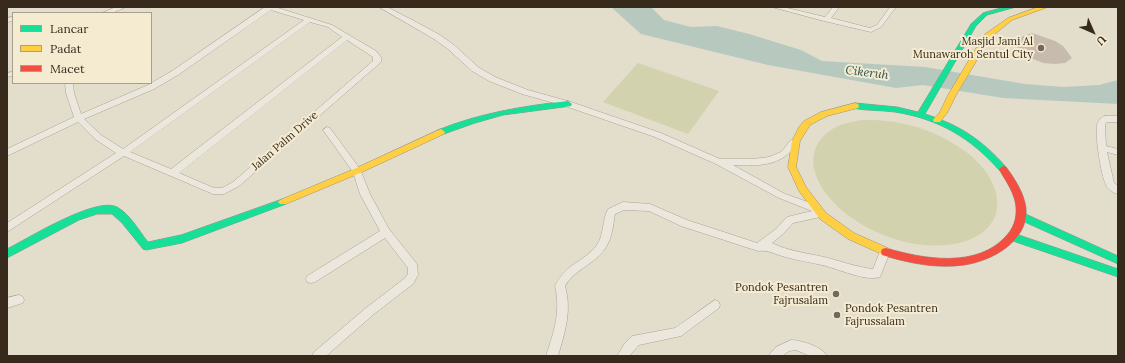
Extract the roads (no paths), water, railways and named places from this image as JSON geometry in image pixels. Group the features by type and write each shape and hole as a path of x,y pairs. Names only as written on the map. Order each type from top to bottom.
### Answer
{"main road":[{"path":"920,114 950,66 968,33 978,19 995,10 1012,7"},
{"path":"937,120 943,113 952,95 987,37 1010,19 1044,7"},
{"path":"7,254 76,217 97,210 114,210 125,220 146,246 182,239 269,208 357,171 457,125 492,115 526,108 568,104"},
{"path":"855,106 887,106 920,114 937,120 964,134 988,151 1007,172 1018,194 1021,216 1013,237 998,250 975,259 947,263 916,260 885,252 860,241 838,228 819,211 803,192 792,166 794,142 806,124 828,112 855,106"},
{"path":"1021,216 1118,260"},
{"path":"1013,237 1118,273"}],"street":[{"path":"108,12 123,7"},
{"path":"7,153 129,97 175,73 270,7"},
{"name":"Jalan Palm Drive","path":"79,119 98,137 123,153 171,174 213,191 224,191 236,184 377,62 377,57 373,53 330,26 270,7"},
{"path":"382,7 414,23 437,37 482,74 525,92 568,104 658,135 719,162 782,196 819,211"},
{"path":"826,20 836,7"},
{"path":"779,8 871,30 879,26 893,7"},
{"path":"7,228 123,153 310,19"},
{"path":"171,174 347,36"},
{"path":"69,84 70,93 79,119"},
{"path":"1118,119 1105,119 1102,122 1102,148 1110,185 1118,191"},
{"path":"318,356 370,311 409,281 413,275 413,267 386,232 365,194 357,171 327,130"},
{"path":"719,162 750,162 775,159 785,153 794,142"},
{"path":"7,144 16,148"},
{"path":"1102,148 1118,152"},
{"path":"552,356 564,314 560,286 569,270 594,254 602,246 611,212 623,206 650,208 684,223 758,247 768,246 792,255 837,265 860,272 876,274 885,252"},
{"path":"758,247 774,237 790,220 819,211"},
{"path":"312,279 386,232"},
{"path":"7,303 19,300"},
{"path":"623,356 636,340 677,334 715,305"},
{"path":"774,356 781,348 794,344 805,347 821,356"}],"water":[{"name":"Cikeruh","path":"611,7 651,7 664,20 691,27 717,26 749,34 801,50 822,61 925,67 1025,84 1063,87 1099,85 1118,80 1118,104 1003,98 923,85 896,88 768,65 641,34"}],"place":[{"name":"Masjid Jami Al Munawaroh Sentul City","path":"1041,48"},
{"name":"Pondok Pesantren Fajrusalam","path":"836,294"},
{"name":"Pondok Pesantren Fajrussalam","path":"837,315"}]}
